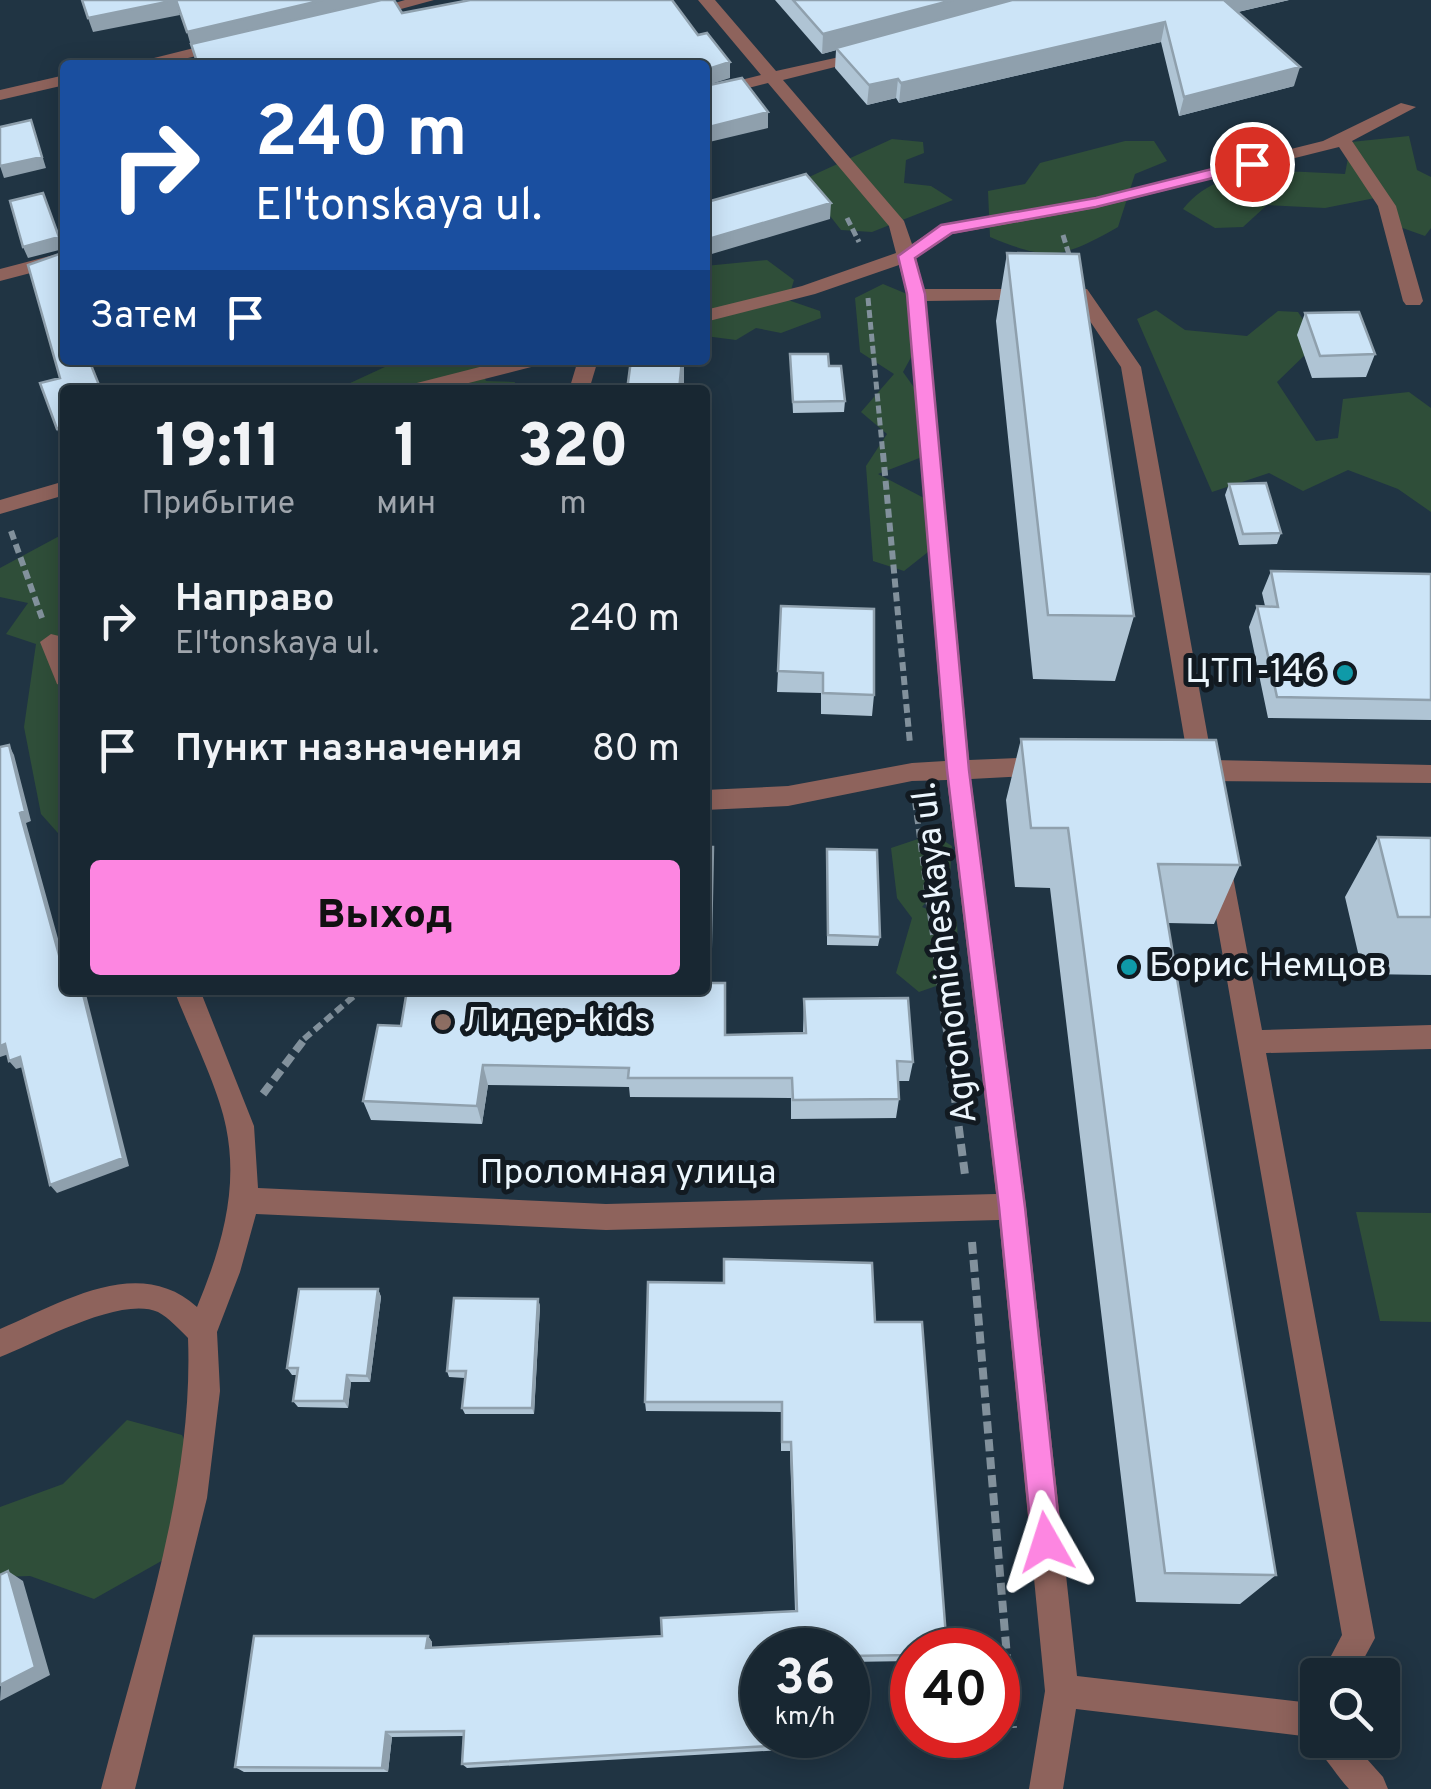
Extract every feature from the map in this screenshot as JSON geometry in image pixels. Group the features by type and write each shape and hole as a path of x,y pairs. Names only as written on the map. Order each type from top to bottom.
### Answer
{"street":[{"path":"348,17 426,0"},
{"name":"Agronomicheskaya ul.","path":"706,0 898,225 916,294 958,770 1012,1207 1062,1692 1046,1789"},
{"path":"156,60 251,39"},
{"path":"710,93 888,47"},
{"path":"0,95 60,81"},
{"path":"710,315 808,290 906,256 947,229 1056,210 1310,150 1407,106"},
{"path":"1342,138 1387,206 1413,301"},
{"path":"0,275 60,259"},
{"path":"916,294 1080,293 1131,367 1203,778"},
{"path":"435,385 513,365"},
{"path":"1,505 60,489"},
{"path":"51,642 60,665"},
{"path":"710,800 788,796 912,772 1062,766"},
{"path":"1162,768 1203,778 1431,774"},
{"path":"1216,847 1358,1638 1347,1658"},
{"path":"118,1789 191,1498 205,1392 202,1332 226,1272 245,1200 240,1126 189,995"},
{"path":"1251,1042 1431,1037"},
{"name":"Проломная улица","path":"245,1200 606,1217 1012,1207"},
{"path":"0,1343 116,1298 150,1295 176,1306 202,1332"},
{"path":"1062,1692 1300,1722"},
{"path":"1346,1758 1371,1789"}],"path":[{"path":"1056,210 1080,293"},
{"path":"845,215 856,231 864,271 912,772 970,1207 1005,1628"},
{"path":"1,505 51,642"},
{"path":"240,1126 304,1038 354,995"}],"green space":[{"path":"1409,136 1417,170 1431,177 1431,228 1425,236 1383,221 1375,198 1325,208 1267,205 1243,227 1215,228 1183,209 1199,194 1236,176 1280,172 1345,174 1351,142"},
{"path":"892,139 923,142 924,153 906,160 904,183 931,186 953,200 872,232 841,230 813,194 809,177"},
{"path":"1125,141 1154,141 1167,161 1135,174 1118,227 1083,245 1056,253 1028,250 990,237 988,191 1025,184 1040,163"},
{"path":"767,260 794,280 788,300 820,311 821,318 781,333 756,328 736,340 710,337 710,266"},
{"path":"883,284 907,294 915,350 903,372 918,393 922,457 878,474 924,498 928,552 904,571 873,561 866,466 887,434 861,412 894,374 860,352 855,298"},
{"path":"1156,310 1185,330 1247,336 1278,311 1298,312 1306,324 1311,349 1277,382 1316,441 1338,438 1343,399 1409,392 1431,408 1431,512 1398,489 1348,470 1303,491 1269,473 1212,492 1137,319"},
{"path":"389,365 479,365 486,381 515,382 514,385 346,385"},
{"path":"60,536 60,835 41,814 24,727 36,644 6,634 28,603 0,597 0,568"},
{"path":"933,834 952,846 950,874 922,907 957,921 959,978 919,992 896,973 912,918 897,898 891,848"},
{"path":"1356,1212 1431,1213 1431,1322 1380,1321"},
{"path":"127,1420 182,1435 204,1483 188,1546 94,1599 30,1576 0,1577 0,1507 63,1484"}],"building":[{"path":"82,0 176,0 88,18"},
{"path":"176,0 323,0 187,32"},
{"path":"381,0 394,0 402,13 470,0 672,0 698,35 707,33 730,62 710,68 710,60 196,60 191,44"},
{"path":"793,0 953,0 823,34"},
{"path":"1012,0 1224,0 1300,67 1184,97 1165,22 901,83 898,79 869,85 836,48"},
{"path":"742,78 768,112 710,127 710,85"},
{"path":"31,120 42,157 0,166 0,127"},
{"path":"806,174 831,203 710,239 710,201"},
{"path":"43,193 59,237 23,247 10,201"},
{"path":"1007,253 1079,254 1134,616 1048,615"},
{"path":"60,254 60,365 91,365 99,385 60,385 57,429 40,383 60,378 28,265"},
{"path":"1359,312 1375,354 1320,356 1305,313"},
{"path":"790,354 828,354 829,366 841,366 845,401 793,402"},
{"path":"630,365 682,365 680,385 628,385"},
{"path":"1266,483 1281,533 1243,534 1229,484"},
{"name":"ЦТП-146","path":"1271,571 1431,574 1431,700 1277,697 1257,606 1278,607"},
{"path":"781,606 874,609 874,695 823,693 823,673 778,671"},
{"path":"1021,739 1216,740 1240,865 1158,864 1276,1575 1165,1573 1068,828 1031,828"},
{"path":"9,745 25,811 20,813 60,955 60,995 83,995 123,1158 50,1185 20,1057 9,1061 5,1044 0,1046 0,747"},
{"path":"1378,837 1431,838 1431,917 1398,917"},
{"path":"710,847 713,847 710,983"},
{"path":"827,849 877,850 880,937 828,935"},
{"path":"710,983 725,983 725,1035 806,1033 804,999 908,998 913,1062 897,1061 899,1099 793,1100 792,1078 628,1078 629,1068 483,1065 477,1106 363,1101 378,1025 401,1026 406,995 710,995"},
{"path":"724,1259 872,1263 875,1322 922,1322 945,1628 890,1628 890,1655 870,1656 870,1628 740,1628 740,1748 462,1764 464,1731 386,1732 382,1768 235,1767 254,1636 428,1636 426,1648 662,1636 661,1618 797,1611 791,1442 782,1442 782,1402 645,1402 648,1282 724,1283"},
{"path":"299,1289 378,1289 367,1376 347,1375 344,1401 293,1401 298,1368 287,1368"},
{"path":"454,1298 538,1299 532,1408 462,1408 466,1371 447,1371"},
{"path":"8,1571 35,1667 0,1685 0,1575"}],"place":[{"name":"ЦТП-146","path":"1345,673"},
{"name":"Борис Немцов","path":"1129,967"},
{"name":"Лидер-kids","path":"443,1022"}],"route":[{"path":"1046,1542 1012,1207 958,770 916,294 906,256 947,229 1096,202 1252,164"}]}
